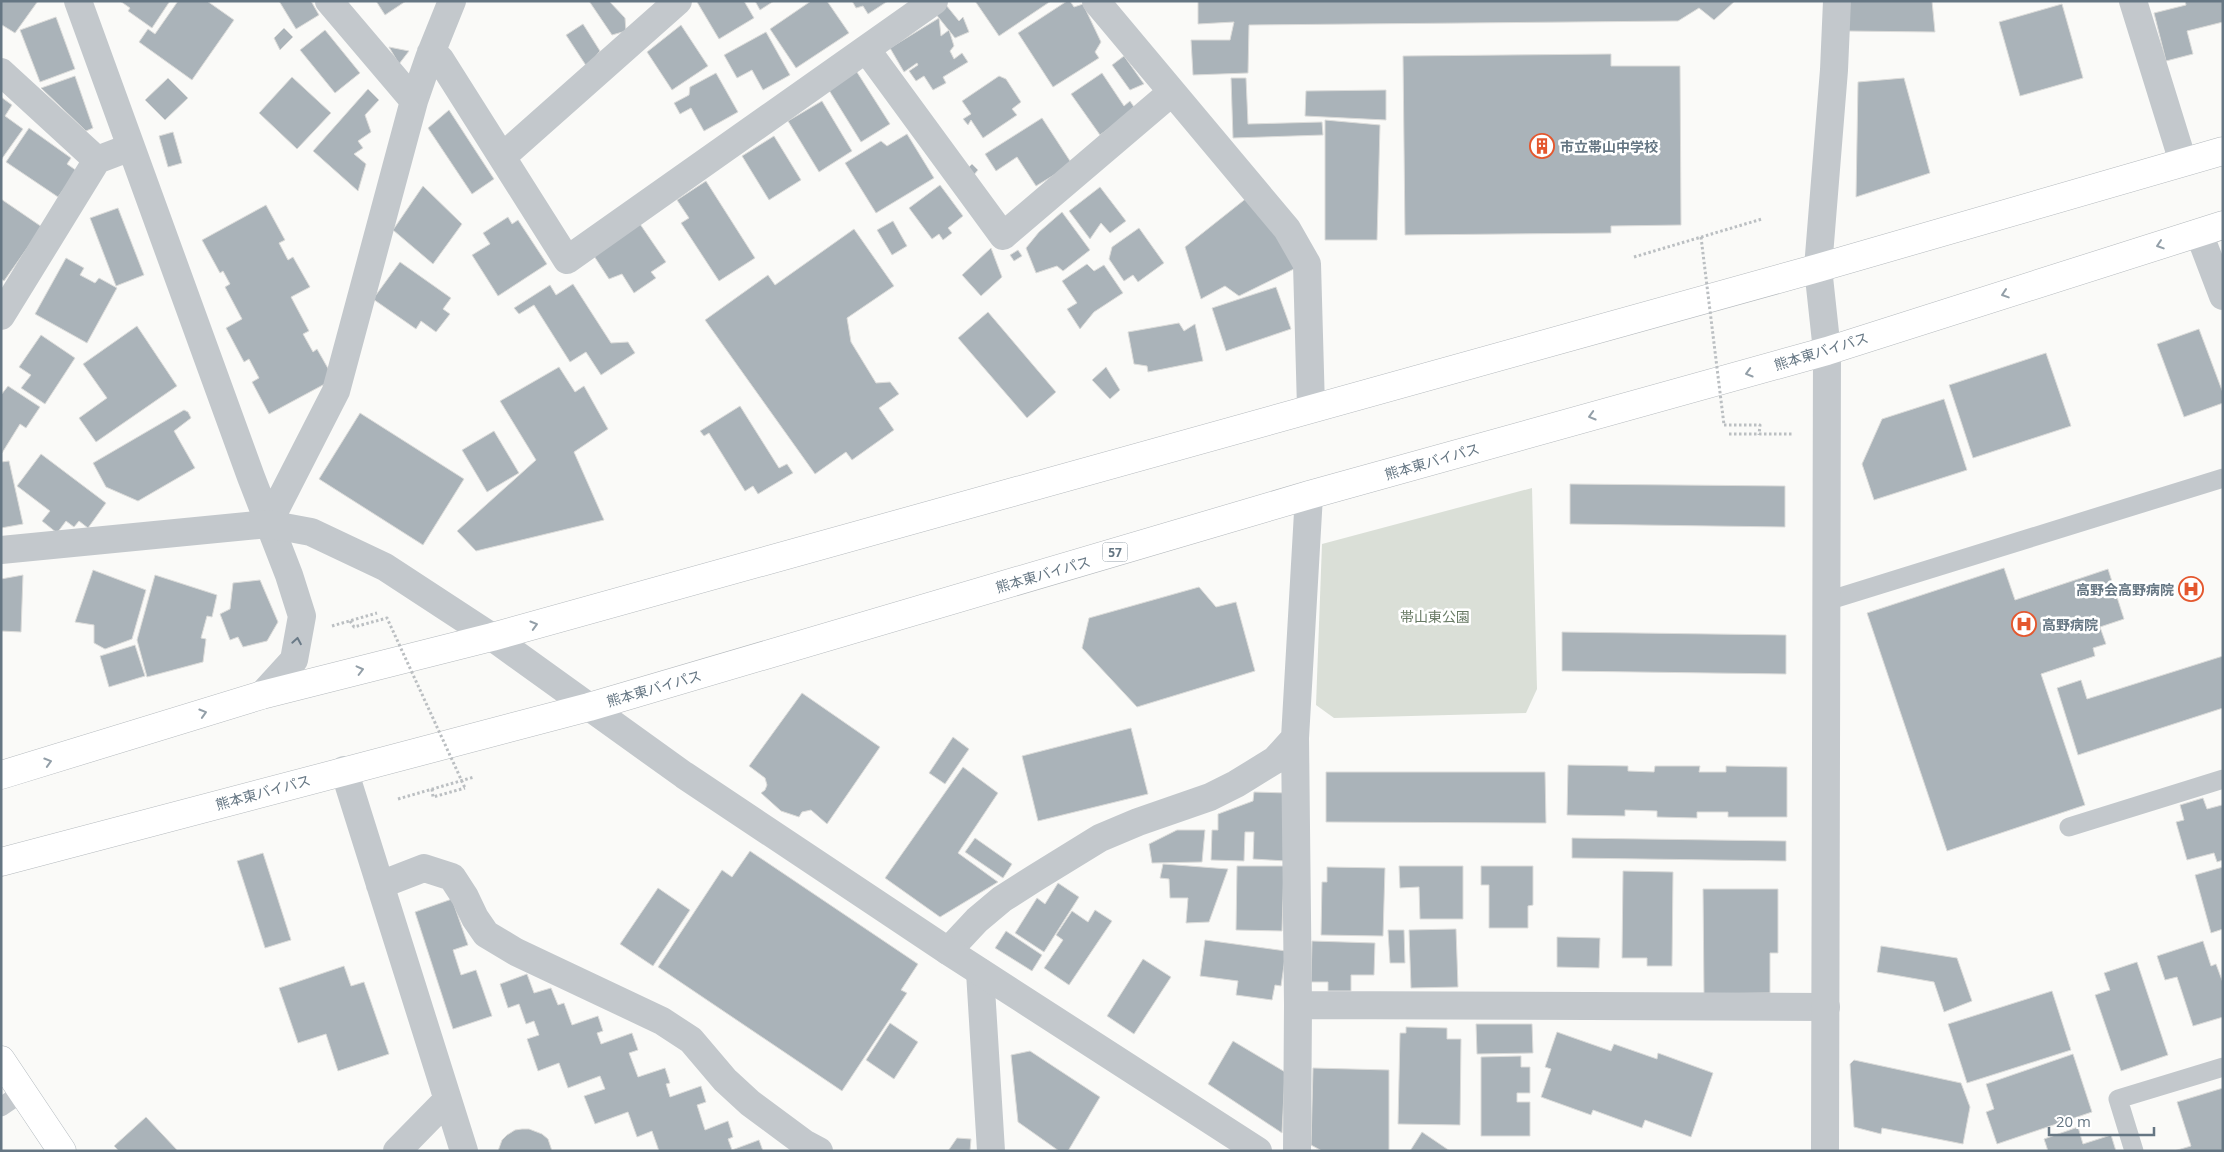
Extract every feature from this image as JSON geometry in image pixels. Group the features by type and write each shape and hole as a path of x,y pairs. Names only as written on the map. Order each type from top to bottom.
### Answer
{"main road":[{"path":"1,776 262,695 492,637 1818,268 2223,151"},
{"name":"熊本東バイパス","path":"1,862 344,770 589,707 1309,495 1827,351 2211,229"},
{"path":"1,1060 12,1099 62,1151"}],"street":[{"path":"78,1 268,524 289,574 302,616 294,660 262,695"},
{"path":"330,1 414,101"},
{"path":"268,524 336,390 414,101 431,52 452,1"},
{"path":"502,157 678,1"},
{"path":"431,52 440,59 566,260 934,1"},
{"path":"1096,1 1287,229 1307,264 1311,408"},
{"path":"1825,1151 1827,351 1818,268 1834,70 1837,1"},
{"path":"2133,1 2183,162"},
{"path":"866,49 1003,236 1172,92"},
{"path":"1,72 97,160"},
{"path":"2,312 97,160 131,148"},
{"path":"2211,229 2223,296"},
{"path":"1297,1151 1298,1005 1295,738 1309,495"},
{"path":"1,550 268,524 311,532 385,567 492,637 684,774 948,951 1258,1151"},
{"path":"948,951 976,920 1002,899 1100,838 1138,822 1210,797 1236,784 1275,760 1295,738"},
{"path":"344,770 464,1151"},
{"path":"380,885 424,868 452,877 486,934 516,952 662,1021 691,1040 725,1080 750,1103 804,1143 819,1151"},
{"path":"980,972 991,1151"},
{"path":"1298,1005 1826,1007"},
{"path":"397,1151 447,1100"}],"lane":[{"path":"1827,601 2223,478"},
{"path":"2069,827 2223,779"},
{"path":"2134,1151 2118,1100 2223,1067"}],"path":[{"path":"1634,257 1762,219"},
{"path":"1701,237 1724,425 1760,426 1759,435"},
{"path":"1729,434 1792,434"},
{"path":"324,629 377,612"},
{"path":"350,620 354,627 387,618 465,788 434,798 432,789"},
{"path":"398,799 474,777"}],"green space":[{"name":"帯山東公園","path":"1532,488 1537,689 1526,713 1334,718 1316,705 1322,544"}],"building":[{"path":"1,1 38,1 15,33 1,26"},
{"path":"120,1 170,1 152,28 128,11 130,8"},
{"path":"178,1 207,1 234,20 192,80 139,42 148,29 155,34"},
{"path":"279,1 311,1 319,15 296,29"},
{"path":"376,1 406,1 385,15"},
{"path":"589,1 609,1 625,18 626,31 612,35"},
{"path":"744,1 754,18 719,39 697,2"},
{"path":"755,1 774,1 760,10"},
{"path":"811,1 827,1 849,33 796,68 770,29"},
{"path":"852,1 888,1 868,14 863,6 856,8"},
{"path":"975,1 1051,1 999,36"},
{"path":"1067,1 1070,1 1074,7 1083,4 1101,42 1095,52 1099,58 1053,87 1018,33"},
{"path":"1198,1 1735,1 1714,20 1699,8 1678,21 1249,25 1248,73 1193,75 1191,40 1230,40 1234,22 1198,24"},
{"path":"1848,1 1932,1 1935,32 1846,31"},
{"path":"2185,1 2223,1 2223,22 2187,31 2193,54 2166,61 2154,13 2186,5"},
{"path":"2062,4 2083,78 2020,96 1999,22"},
{"path":"946,5 959,21 963,17 969,32 955,38 935,13"},
{"path":"56,17 75,69 40,82 20,30"},
{"path":"939,18 941,36 949,30 954,46 950,51 954,59 962,53 968,62 943,77 946,83 933,90 924,76 916,81 909,71 918,65 917,63 904,72 890,48"},
{"path":"583,24 600,51 587,67 566,35"},
{"path":"681,25 708,66 672,90 647,52"},
{"path":"284,28 293,37 280,50 274,38"},
{"path":"325,30 360,73 335,93 300,50"},
{"path":"766,32 790,75 763,90 752,70 737,78 724,55"},
{"path":"389,47 409,51 399,64"},
{"name":"市立帯山中学校","path":"1611,54 1611,66 1680,66 1681,225 1611,226 1611,233 1405,235 1403,56"},
{"path":"1124,56 1144,84 1130,90 1112,65"},
{"path":"855,69 890,124 861,142 827,87"},
{"path":"716,73 738,112 704,131 691,108 680,114 674,103 689,95 690,87"},
{"path":"1102,73 1124,106 1130,101 1138,113 1118,122 1100,135 1071,94"},
{"path":"75,76 93,128 86,131 41,88"},
{"path":"999,76 1006,79 1021,102 1012,109 1017,115 983,138 971,120 968,125 963,119 971,114 962,101"},
{"path":"292,77 331,113 297,149 259,113"},
{"path":"168,78 188,98 165,120 145,100"},
{"path":"1231,78 1246,78 1248,124 1322,122 1323,135 1233,138"},
{"path":"1904,78 1930,173 1856,197 1858,82"},
{"path":"368,89 379,100 365,115 371,132 358,141 363,148 354,154 366,164 358,191 313,151"},
{"path":"1386,90 1386,120 1305,116 1306,91"},
{"path":"1,97 12,105 5,116 23,129 1,160"},
{"path":"822,101 852,151 819,172 788,121"},
{"path":"449,110 494,179 472,194 428,128"},
{"path":"1042,118 1072,164 1036,186 1017,157 996,171 985,154"},
{"path":"1325,120 1380,125 1377,240 1325,240"},
{"path":"29,128 71,158 67,164 77,171 58,197 6,162"},
{"path":"173,132 182,163 168,167 159,136"},
{"path":"907,134 934,178 876,213 845,163 881,141 887,146"},
{"path":"774,136 801,180 769,200 742,156"},
{"path":"972,164 978,170 972,177 967,169"},
{"path":"706,181 755,258 719,281 681,223 689,218 677,200"},
{"path":"940,185 963,216 948,228 952,233 943,240 939,234 932,239 909,208"},
{"path":"423,186 462,224 433,264 393,230"},
{"path":"1100,187 1126,221 1110,233 1101,223 1090,239 1069,211"},
{"path":"1253,193 1296,268 1239,296 1225,286 1201,299 1185,247"},
{"path":"1,199 42,227 4,281 1,279"},
{"path":"266,205 285,240 279,243 288,260 293,257 310,287 291,297 309,331 303,334 313,352 317,349 334,379 269,414 252,382 259,378 249,359 244,362 226,328 242,319 225,287 230,284 223,271 220,273 202,240"},
{"path":"118,208 144,275 116,286 90,218"},
{"path":"1062,212 1090,250 1063,271 1057,266 1036,273 1026,248 1039,232"},
{"path":"508,217 512,224 518,220 547,264 498,296 472,255 490,244 483,233"},
{"path":"893,221 907,246 892,255 877,230"},
{"path":"640,224 666,262 651,272 656,278 634,293 622,274 609,279 594,256"},
{"path":"1139,228 1164,263 1138,282 1133,275 1124,281 1109,259 1112,247"},
{"path":"854,229 894,286 847,318 851,342 876,383 890,382 899,394 879,408 894,430 852,460 846,452 815,474 705,320 768,275 775,285"},
{"path":"991,248 1002,277 981,296 962,275"},
{"path":"1018,250 1022,256 1014,261 1010,255"},
{"path":"66,258 84,268 80,275 95,283 99,278 117,288 87,343 35,314"},
{"path":"400,262 451,298 443,309 450,314 436,332 421,321 416,329 373,299"},
{"path":"1087,264 1094,271 1104,265 1123,293 1094,312 1080,329 1067,309 1077,303 1062,281"},
{"path":"573,284 611,343 628,342 635,353 601,375 586,352 570,362 534,305 519,314 514,308 550,285 556,295"},
{"path":"1276,287 1291,329 1226,351 1212,308"},
{"path":"988,312 1056,392 1027,418 958,338"},
{"path":"1179,323 1184,331 1195,324 1203,361 1148,372 1147,366 1134,364 1128,332"},
{"path":"137,326 177,386 96,442 79,418 107,398 83,364"},
{"path":"2199,329 2223,393 2223,403 2184,417 2157,344"},
{"path":"41,335 75,358 45,404 21,388 31,375 19,367"},
{"path":"2046,353 2071,426 1973,458 1949,385"},
{"path":"559,367 575,392 584,386 608,429 574,452 604,520 476,551 457,531 536,460 500,401"},
{"path":"1106,367 1120,390 1110,399 1092,380"},
{"path":"8,386 40,407 26,428 20,424 2,453 1,395"},
{"path":"1944,399 1967,470 1874,500 1862,464 1882,419"},
{"path":"740,406 779,468 787,464 793,473 758,494 753,486 745,491 709,433 704,436 700,431"},
{"path":"184,410 188,412 191,418 174,431 195,468 138,501 106,487 93,463"},
{"path":"360,413 464,479 423,545 319,479"},
{"path":"494,431 519,473 487,492 462,450"},
{"path":"41,454 106,503 88,528 79,521 74,527 66,521 57,533 42,521 50,511 17,486"},
{"path":"9,461 23,524 1,528 1,462"},
{"path":"1570,484 1785,486 1785,527 1570,524"},
{"path":"2004,568 2015,600 2108,569 2124,619 2100,627 2106,644 2093,648 2095,656 2041,674 2085,805 1947,851 1867,613"},
{"path":"93,570 146,590 132,639 105,649 94,643 94,625 75,622"},
{"path":"23,575 21,632 1,631 1,579"},
{"path":"155,575 217,595 212,617 207,616 201,638 206,639 203,662 147,677 137,640"},
{"path":"260,580 278,622 267,641 243,647 238,637 230,640 220,614 230,609 233,583"},
{"path":"1199,587 1216,607 1236,602 1255,671 1137,707 1082,648 1089,618"},
{"path":"1562,632 1786,635 1786,674 1562,671"},
{"path":"135,645 145,676 109,687 100,656"},
{"path":"2223,656 2223,708 2078,755 2057,688 2081,680 2087,699"},
{"path":"802,693 880,747 827,824 811,810 802,812 799,817 781,811 761,793 767,785 765,778 749,766"},
{"path":"1131,728 1148,794 1038,821 1022,756"},
{"path":"953,737 969,749 945,784 929,773"},
{"path":"1568,765 1628,766 1628,771 1654,772 1655,766 1700,766 1699,772 1726,772 1726,766 1787,767 1787,817 1728,817 1728,812 1697,812 1697,818 1657,817 1657,811 1625,810 1625,816 1567,815"},
{"path":"963,767 998,793 958,853 998,882 940,917 885,878"},
{"path":"1326,772 1545,772 1546,823 1326,822"},
{"path":"1254,792 1288,793 1286,861 1253,859 1254,832 1245,832 1244,861 1211,860 1212,830 1218,830 1218,814 1253,801"},
{"path":"2203,798 2207,809 2222,805 2223,807 2223,860 2217,862 2214,853 2187,860 2176,822 2184,820 2180,805"},
{"path":"1177,830 1205,830 1202,862 1152,863 1149,844"},
{"path":"975,838 1012,864 1003,878 965,852"},
{"path":"1572,838 1786,841 1786,861 1572,858"},
{"path":"750,851 918,964 901,990 907,993 842,1091 658,967 722,870 732,877"},
{"path":"263,853 291,940 265,948 237,861"},
{"path":"1163,864 1228,869 1209,922 1186,923 1188,898 1170,898 1169,879 1160,878"},
{"path":"1237,866 1284,866 1282,931 1236,930"},
{"path":"1399,866 1463,866 1463,919 1420,919 1419,887 1400,888"},
{"path":"1481,866 1533,866 1533,905 1528,906 1528,928 1489,928 1489,885 1481,885"},
{"path":"1327,867 1385,868 1383,936 1321,935 1322,882 1327,882"},
{"path":"2223,867 2223,929 2211,933 2195,875"},
{"path":"1623,871 1673,872 1672,966 1647,966 1647,958 1622,958"},
{"path":"1058,883 1079,897 1044,952 1015,933 1037,898 1045,904"},
{"path":"658,888 690,910 653,966 620,944"},
{"path":"1703,889 1778,889 1778,953 1770,953 1770,993 1704,994"},
{"path":"452,899 468,945 453,950 461,975 476,970 492,1016 453,1029 415,912"},
{"path":"1095,910 1112,921 1069,985 1044,968 1063,940 1056,935 1072,911 1088,922"},
{"path":"1456,929 1458,987 1411,988 1409,930"},
{"path":"1388,930 1404,930 1405,963 1390,963"},
{"path":"1006,931 1042,955 1032,971 995,948"},
{"path":"1557,937 1600,938 1599,968 1557,967"},
{"path":"1205,940 1286,951 1281,986 1275,985 1272,1000 1236,995 1238,981 1200,976"},
{"path":"1312,941 1375,943 1374,975 1351,975 1351,991 1328,991 1328,982 1311,982"},
{"path":"2203,941 2211,966 2216,964 2223,983 2223,1017 2193,1026 2177,977 2165,980 2157,956"},
{"path":"1881,946 1957,958 1972,1001 1944,1012 1934,982 1877,972"},
{"path":"1143,959 1171,977 1134,1034 1107,1016"},
{"path":"2137,962 2168,1055 2121,1071 2095,995 2110,990 2104,973"},
{"path":"344,966 351,986 364,982 389,1054 338,1071 326,1034 298,1043 279,988"},
{"path":"527,974 534,993 551,988 558,1005 564,1003 572,1025 598,1016 603,1031 597,1033 601,1044 632,1033 638,1050 629,1053 638,1077 665,1068 670,1083 666,1084 670,1097 701,1086 706,1102 697,1105 705,1130 728,1121 733,1137 728,1139 732,1150 759,1140 763,1151 659,1151 652,1131 637,1137 628,1112 595,1124 584,1096 605,1089 600,1076 568,1088 559,1063 538,1071 527,1039 539,1035 534,1021 526,1024 519,1004 508,1008 500,984"},
{"path":"2052,991 2071,1050 1967,1083 1948,1024"},
{"path":"890,1023 918,1042 894,1079 866,1060"},
{"path":"1476,1024 1532,1024 1533,1053 1477,1054"},
{"path":"1406,1027 1447,1028 1447,1039 1461,1039 1460,1125 1398,1124 1400,1033 1406,1033"},
{"path":"1557,1032 1611,1051 1614,1044 1657,1059 1658,1053 1713,1073 1691,1137 1645,1120 1642,1128 1593,1110 1591,1115 1541,1097 1551,1069 1545,1067"},
{"path":"1233,1041 1285,1072 1282,1133 1208,1084"},
{"path":"1030,1051 1100,1097 1068,1151 1059,1151 1018,1122 1011,1055"},
{"path":"2073,1054 2092,1112 1997,1144 1986,1112 1994,1109 1986,1084"},
{"path":"1521,1056 1521,1067 1530,1067 1530,1093 1517,1093 1517,1102 1530,1102 1530,1136 1481,1136 1481,1057"},
{"path":"1854,1060 1961,1083 1970,1107 1963,1144 1882,1128 1881,1134 1854,1127 1850,1064"},
{"path":"1313,1068 1389,1070 1389,1151 1322,1151 1311,1145"},
{"path":"2223,1088 2223,1151 2174,1151 2191,1146 2177,1102"},
{"path":"146,1117 178,1151 119,1151 114,1146"},
{"path":"2078,1127 2083,1144 2111,1135 2116,1151 2048,1151 2044,1139"},
{"path":"529,1129 542,1134 548,1139 552,1151 498,1151 502,1140 507,1135 515,1130"},
{"path":"1422,1132 1450,1151 1410,1151"},
{"path":"957,1138 971,1139 970,1151 948,1151"}],"place":[{"name":"市立帯山中学校","path":"1542,146"},
{"name":"高野会高野病院","path":"2191,589"},
{"name":"高野病院","path":"2024,624"}]}
